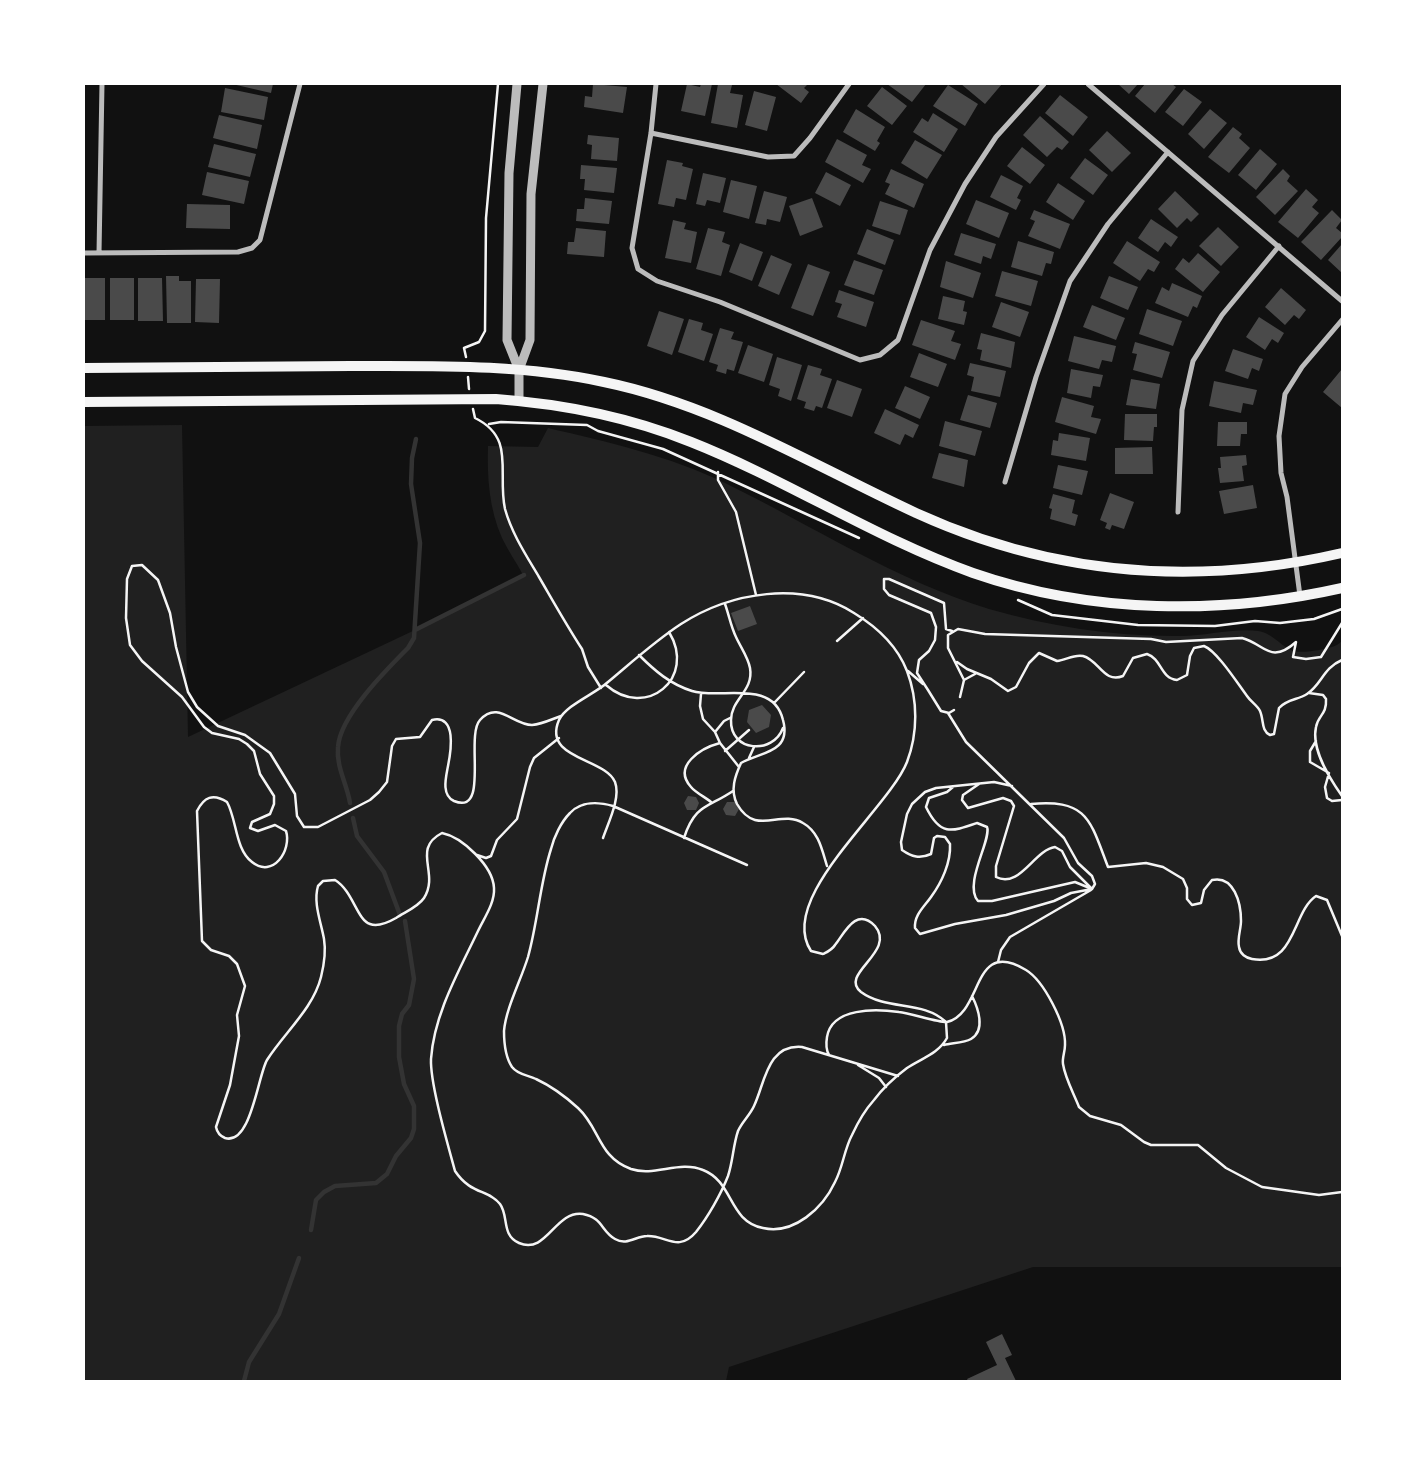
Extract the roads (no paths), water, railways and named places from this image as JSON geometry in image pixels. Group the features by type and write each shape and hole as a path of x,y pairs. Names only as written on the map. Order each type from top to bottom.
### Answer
{"main road":[{"path":"84,368 467,366 569,375 606,382 678,402 743,429 917,513 985,542 1020,552 1092,566 1160,573 1228,571 1295,564 1342,553"},
{"path":"84,402 496,399 563,407 629,421 683,439 747,466 903,544 974,573 1012,584 1087,600 1159,606 1221,605 1300,596 1342,588"}],"street":[{"path":"99,253 102,84"},
{"path":"84,253 238,252 252,248 260,240 300,84"},
{"path":"517,84 509,173 507,330 508,340 519,370"},
{"path":"519,401 519,370 530,340 530,204 543,84"},
{"path":"656,84 651,133 632,248 638,269 657,281 720,302 860,360 880,355 898,340 930,250 965,184 996,137 1044,84"},
{"path":"651,133 768,157 794,156 810,138 848,84"},
{"path":"1088,84 1342,301"},
{"path":"1005,482 1036,377 1070,281 1108,224 1168,152"},
{"path":"1178,512 1182,410 1193,361 1222,315 1279,246"},
{"path":"1300,596 1280,454 1279,436 1285,394 1302,367 1342,320"}],"waterway":[{"path":"350,803 339,762 338,747 341,735 355,708 388,668 408,648 414,638 420,543 411,484 412,458 416,439"},
{"path":"415,630 524,575"},
{"path":"353,818 357,836 384,872 400,915"},
{"path":"311,1230 316,1200 324,1192 335,1186 376,1183 387,1174 396,1156 411,1138 414,1129 414,1106 404,1084 399,1057 399,1026 402,1014 409,1005 414,979 405,921"},
{"path":"244,1381 249,1362 279,1314 299,1258"}]}
